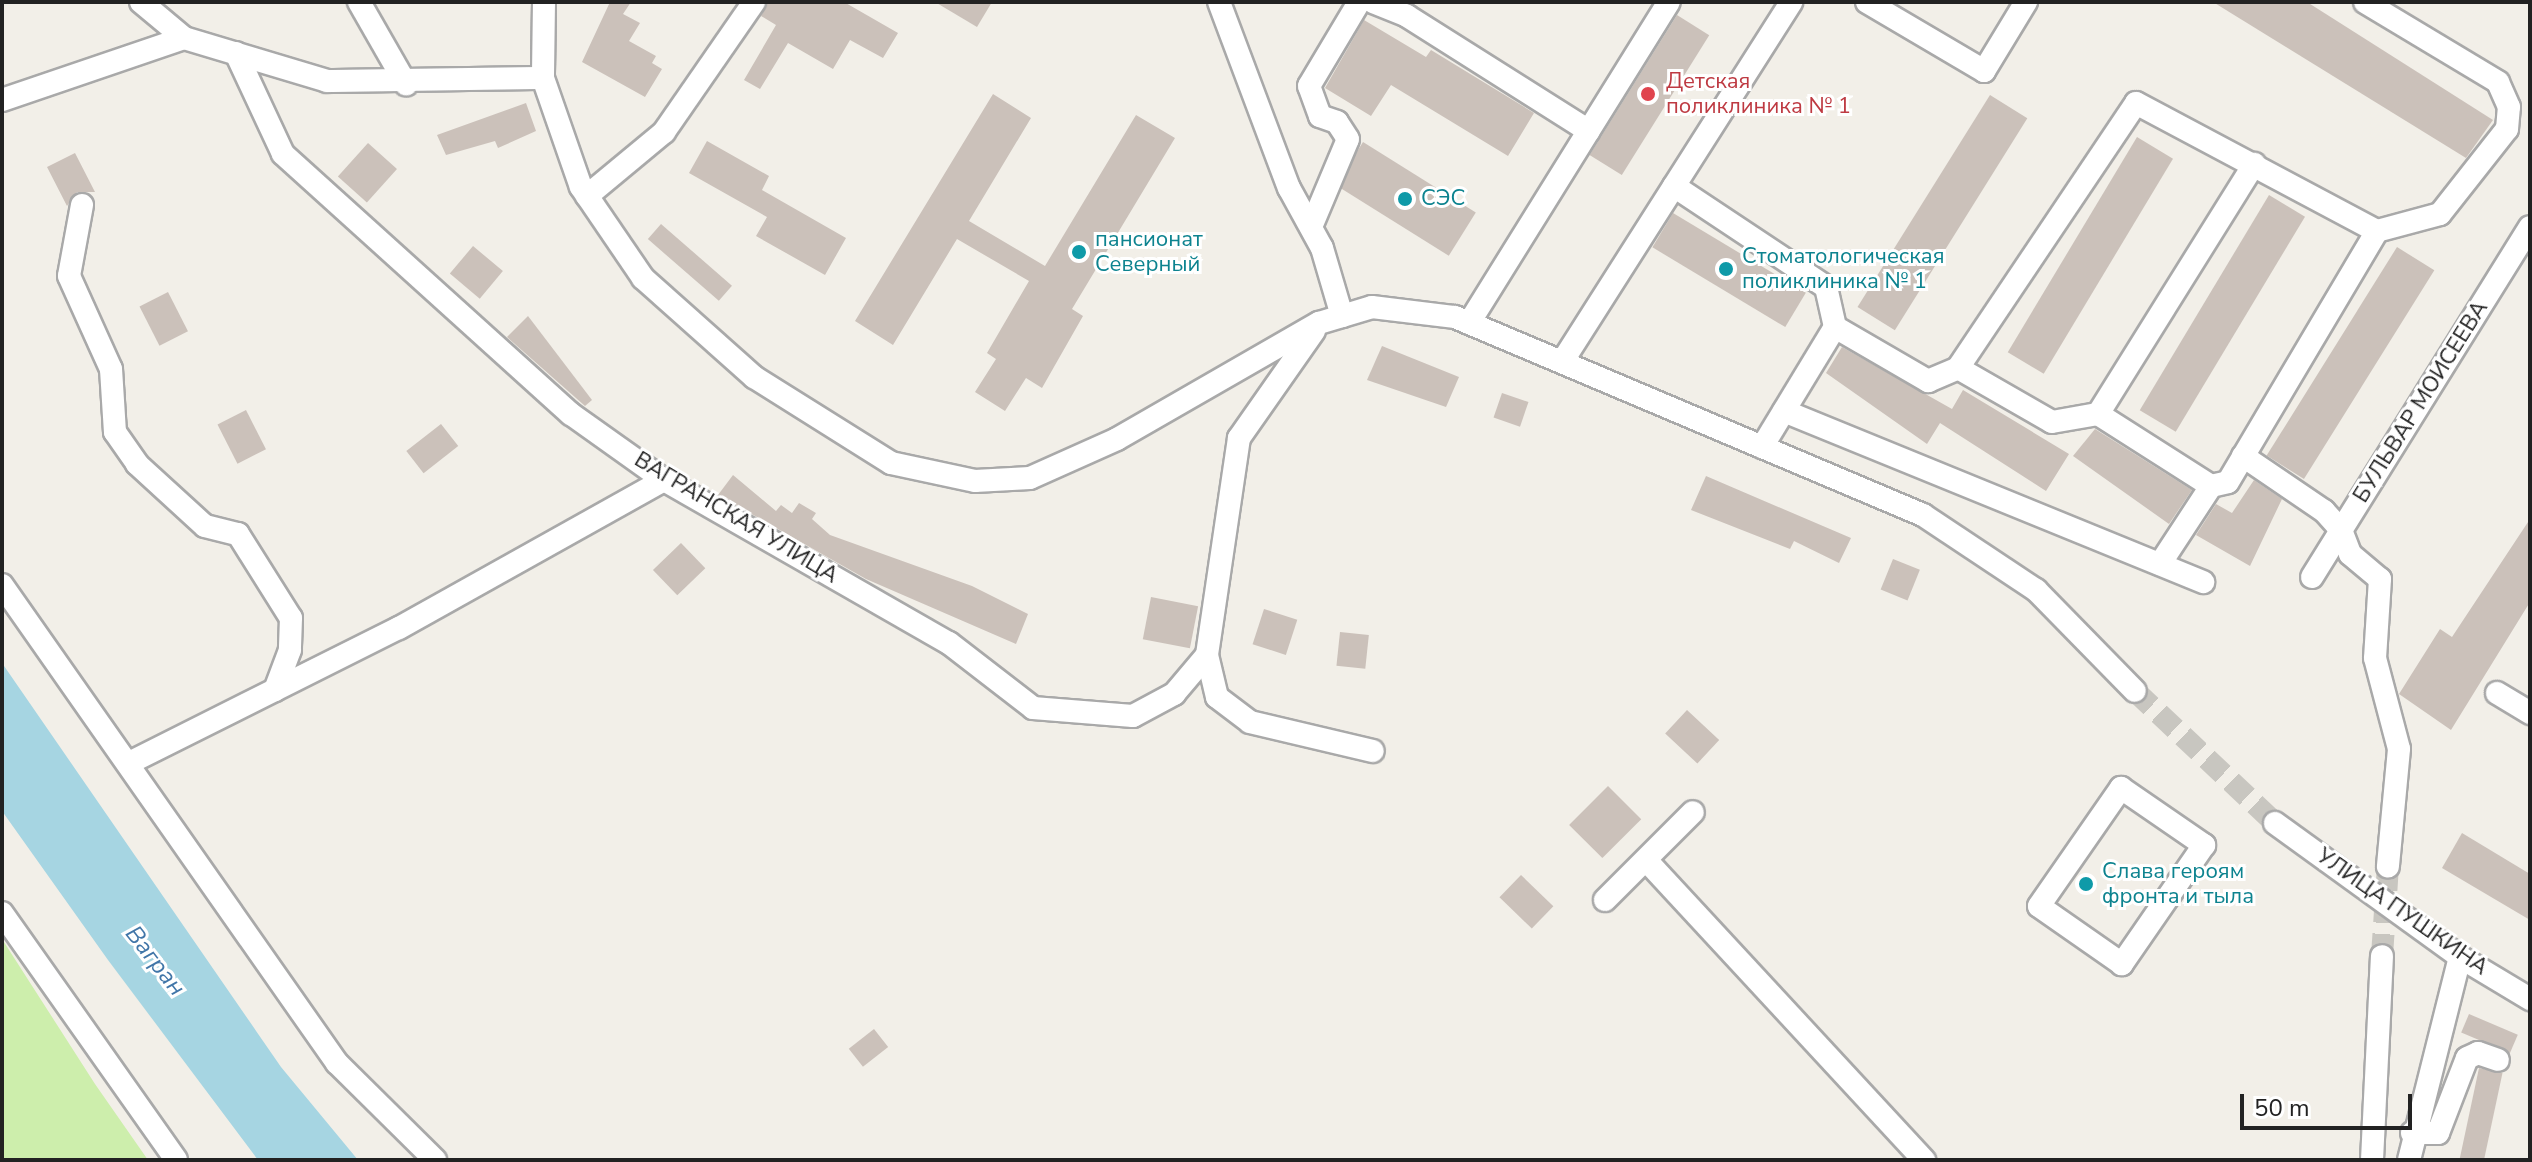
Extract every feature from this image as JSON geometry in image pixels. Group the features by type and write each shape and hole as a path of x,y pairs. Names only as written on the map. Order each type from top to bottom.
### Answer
{"street":[{"path":"141,2 184,38 327,81 406,84 543,78"},
{"path":"359,2 406,84"},
{"path":"544,2 543,78 587,196 643,278 754,377 891,463 975,481 1030,478 1117,439 1319,323 1372,307 1469,323 1923,515 2036,590 2135,691"},
{"path":"587,196 664,132 754,2"},
{"path":"1219,2 1289,188 1311,227 1342,316"},
{"path":"1311,227 1348,139 1337,122 1320,116 1309,86 1359,2"},
{"path":"1373,2 1407,16 1589,131"},
{"path":"1469,323 1669,2"},
{"path":"1562,362 1791,2"},
{"path":"1867,2 1984,71 2026,2"},
{"path":"1835,327 1928,381 1958,368 2136,103 2377,231 2440,214 2507,129 2509,107 2498,82 2365,2"},
{"path":"2,100 184,38"},
{"name":"ВАГРАНСКАЯ УЛИЦА","path":"236,53 283,154 571,414 664,480 949,643 1033,708 1133,716 1174,694 1207,655"},
{"path":"2098,414 2254,164"},
{"path":"1674,186 1826,287 1835,327 1762,447"},
{"path":"82,205 69,276 111,369 115,432 137,464 205,526 238,534 291,618 290,650 275,690"},
{"name":"БУЛЬВАР МОИСЕЕВА","path":"2312,577 2530,227"},
{"path":"2160,564 2211,486 2228,482 2377,231"},
{"path":"1319,323 1239,438 1207,655 1217,697 1250,722 1373,751"},
{"path":"1958,368 2052,422 2098,414 2211,486"},
{"path":"1784,411 1937,479 2203,582"},
{"path":"2243,456 2341,530 2350,554 2380,579 2375,658 2399,749 2388,866"},
{"path":"1923,515 1937,479"},
{"path":"129,763 275,690 664,480"},
{"path":"2,585 337,1063 435,1160"},
{"path":"2497,693 2530,713"},
{"path":"2121,788 2204,845 2122,964 2039,906 2121,788"},
{"path":"1605,900 1693,812"},
{"name":"УЛИЦА ПУШКИНА","path":"2275,823 2460,957 2530,999"},
{"path":"1647,861 1924,1160"},
{"path":"2,913 176,1160"},
{"path":"2372,1160 2382,956"},
{"path":"2409,1160 2412,1133 2460,957"},
{"path":"2412,1133 2438,1133 2467,1058 2478,1053 2498,1060"}],"green space":[{"path":"2,939 95,1084 148,1160 2,1160"}],"water":[{"name":"Вагран","path":"2,663 281,1067 358,1160 258,1160 108,960 2,811"}],"building":[{"path":"610,2 631,2 623,14 640,23 629,41 656,56 652,63 662,69 645,97 582,62"},
{"path":"768,2 844,2 898,33 883,58 850,40 833,69 788,43 760,89 744,80 776,25 761,16"},
{"path":"935,2 992,2 977,27"},
{"path":"2213,2 2307,2 2493,120 2466,158"},
{"name":"Детская поликлиника № 1","path":"1677,15 1709,35 1622,175 1590,155"},
{"path":"1364,20 1426,57 1431,50 1534,113 1508,156 1391,85 1371,116 1325,88"},
{"name":"пансионат Северный","path":"993,94 1031,118 969,221 1045,266 1136,115 1175,138 1072,309 1083,316 1042,388 1026,378 1005,411 975,392 996,359 987,353 1029,281 957,239 893,345 855,321"},
{"path":"1990,95 2027,118 1895,330 1858,307"},
{"path":"526,103 536,131 498,148 495,141 446,155 437,135"},
{"path":"2137,137 2173,159 2044,374 2008,352"},
{"path":"707,141 769,176 762,190 846,238 825,275 756,236 767,217 689,173"},
{"name":"СЭС","path":"1363,142 1476,212 1449,256 1336,185"},
{"path":"368,143 397,169 367,203 338,176"},
{"path":"75,153 95,192 77,192 67,206 47,167"},
{"path":"2269,195 2305,217 2176,432 2140,410"},
{"name":"Стоматологическая поликлиника № 1","path":"1673,213 1806,293 1785,327 1652,247"},
{"path":"661,224 732,286 719,301 648,239"},
{"path":"473,246 503,271 480,299 450,274"},
{"path":"2397,247 2434,270 2304,479 2267,456"},
{"path":"168,292 188,331 159,346 139,307"},
{"path":"528,316 592,400 585,406 507,337"},
{"path":"1382,346 1459,377 1446,407 1367,380"},
{"path":"1842,347 1952,409 1963,390 2069,454 2046,491 1940,423 1927,444 1826,373"},
{"path":"1502,393 1528,402 1520,427 1494,418"},
{"path":"246,410 266,449 237,464 217,425"},
{"path":"441,424 458,446 424,473 406,451"},
{"path":"2095,429 2192,490 2169,524 2073,456"},
{"path":"733,475 776,511 781,505 792,513 799,503 816,513 812,519 830,535 972,586 1028,614 1016,644 866,579 718,495"},
{"path":"1706,476 1851,538 1839,563 1794,541 1790,549 1691,510"},
{"path":"2254,480 2282,499 2250,566 2196,535 2216,504 2232,513"},
{"path":"2530,519 2530,602 2451,730 2399,694 2440,629 2452,637"},
{"path":"681,543 705,568 677,595 653,570"},
{"path":"1893,559 1920,570 1908,600 1881,590"},
{"path":"1151,597 1198,606 1190,648 1143,639"},
{"path":"1264,609 1297,620 1286,655 1253,644"},
{"path":"1340,632 1369,635 1365,669 1336,666"},
{"path":"1687,710 1719,740 1697,763 1665,733"},
{"path":"1608,786 1641,819 1602,858 1569,825"},
{"path":"2462,833 2530,874 2530,920 2442,868"},
{"path":"1521,875 1553,906 1532,929 1499,897"},
{"path":"2469,1014 2518,1035 2510,1053 2461,1032"},
{"path":"874,1029 888,1047 863,1067 849,1049"},
{"path":"2479,1068 2502,1073 2484,1160 2459,1160"}],"tunnel":[{"path":"2135,691 2275,823"},
{"path":"2382,956 2388,866"}],"place":[{"name":"Детская поликлиника № 1","path":"1648,94"},
{"name":"СЭС","path":"1405,199"},
{"name":"пансионат Северный","path":"1079,252"},
{"name":"Стоматологическая поликлиника № 1","path":"1726,269"},
{"name":"Слава героям фронта и тыла","path":"2086,884"}]}
